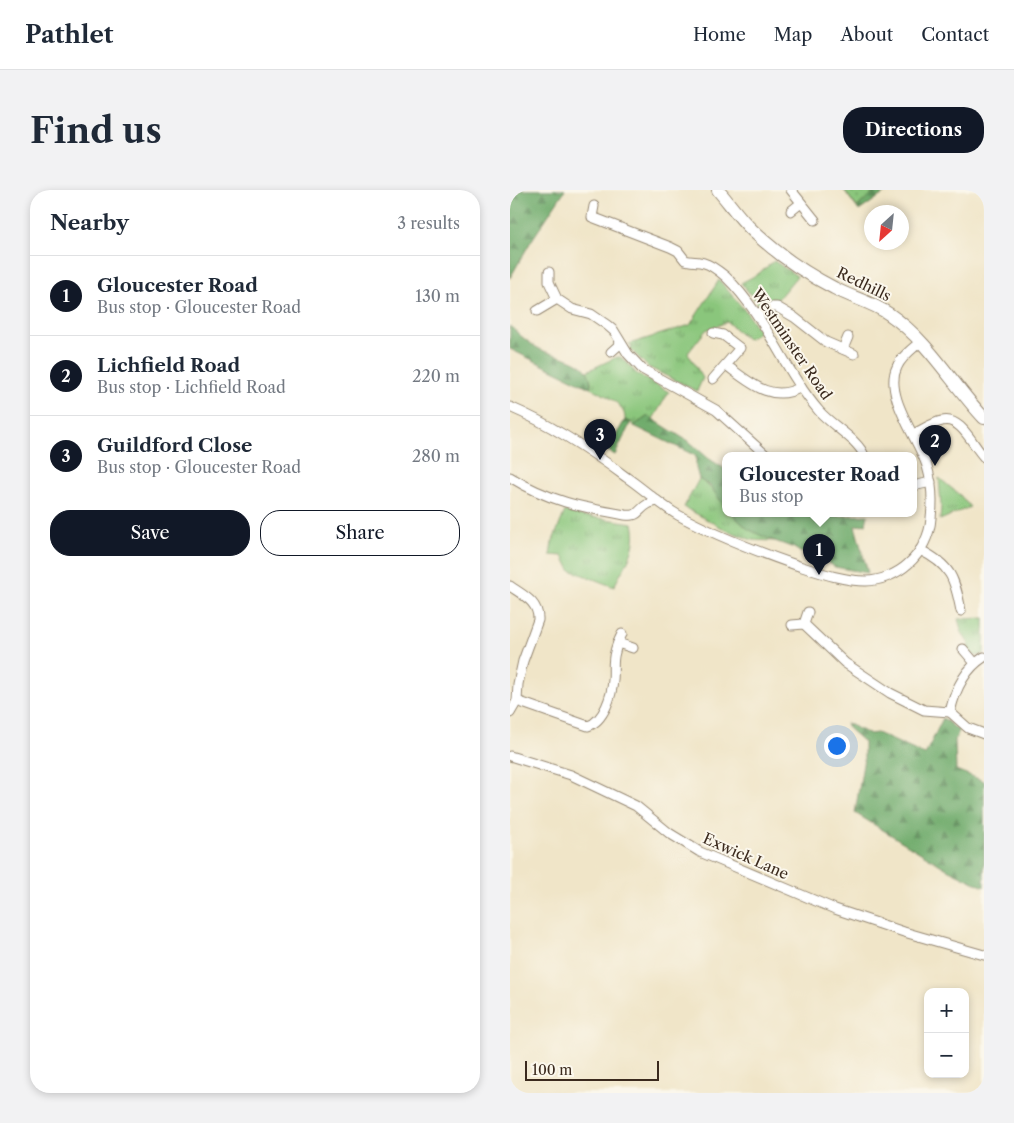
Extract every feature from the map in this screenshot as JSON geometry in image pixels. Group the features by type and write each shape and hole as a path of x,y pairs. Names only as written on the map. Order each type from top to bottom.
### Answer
{"street":[{"name":"Redhills","path":"718,190 751,230 776,251 822,282 877,307 902,324 937,358 984,418"},
{"path":"791,190 815,220"},
{"path":"791,211 801,203"},
{"name":"Westminster Road","path":"594,206 587,218 670,247 678,251 688,261 704,263 722,274 743,294 757,314 801,388 830,423 861,448 862,452"},
{"path":"683,271 688,261"},
{"path":"549,272 549,282 557,299 572,310 591,314 608,325 614,331 620,344 642,369 716,410 763,452"},
{"path":"537,311 557,299"},
{"path":"757,314 771,307 778,307 826,342 854,354"},
{"path":"568,319 572,310"},
{"path":"713,334 724,335 740,348 713,379"},
{"path":"843,349 848,337"},
{"path":"510,406 585,448 657,501 715,534 764,554 815,571 867,581 882,578 908,564 920,550 927,537 931,523 931,482 926,464 897,401 894,382 896,367 920,342"},
{"path":"611,352 620,344"},
{"path":"726,365 770,393 788,393 801,388"},
{"path":"913,434 939,421 950,420 962,429 984,457"},
{"path":"510,477 547,497 575,506 617,514 632,516 638,514 647,504 657,501"},
{"path":"917,485 931,482"},
{"path":"920,550 950,572 963,596 961,611"},
{"path":"510,586 536,606 539,615 523,661 518,684 518,701 510,713"},
{"path":"804,624 808,612"},
{"path":"792,625 804,624 845,664 890,693 924,710 950,712 968,728 984,734"},
{"path":"518,701 588,726 595,724 600,717 612,688 613,661 622,634"},
{"path":"618,643 633,648"},
{"path":"963,649 975,663"},
{"path":"950,712 955,693 963,678 975,663 984,657"},
{"name":"Exwick Lane","path":"510,756 572,775 636,806 651,816 669,833 700,852 835,909 904,932 984,955"}],"green space":[{"path":"521,190 565,190 530,243 510,278 510,197"},
{"path":"844,190 889,190 868,205 864,205 864,208 859,211"},
{"path":"844,190 876,190 857,207"},
{"path":"774,261 797,276 777,300 770,299 761,307 741,283 758,274"},
{"path":"719,280 747,313 759,331 747,339 727,322 706,330 688,353 703,378 697,391 648,367 630,349 632,347 629,344 690,325"},
{"path":"510,325 526,340 540,349 582,366 590,379 590,388 510,349"},
{"path":"617,357 621,357 637,374 669,392 653,419 648,416 634,426 631,422 625,420 622,409 618,404 590,388 591,382 587,371"},
{"path":"648,416 691,443 722,467 722,503 710,486 699,479 696,468 696,456 634,426"},
{"path":"625,420 631,422 615,455 607,450"},
{"path":"939,478 960,495 970,507 940,520"},
{"path":"699,479 716,494 722,504 722,517 735,517 748,529 775,541 752,540 726,530 684,507"},
{"path":"565,511 583,516 633,523 633,549 614,587 570,570 563,556 550,555 552,543"},
{"path":"735,517 868,517 866,524 855,526 868,573 835,567 815,555 800,552 748,529"},
{"path":"984,618 984,653 975,656 967,648 969,644 962,633 958,619"},
{"path":"943,718 959,731 955,740 956,770 984,781 984,887 947,869 855,813 864,758 864,742 848,728 846,723 869,734 877,733 925,755"}],"place":[{"name":"Guildford Close","path":"600,460"},
{"name":"Lichfield Road","path":"935,466"},
{"name":"Gloucester Road","path":"819,575"}]}
